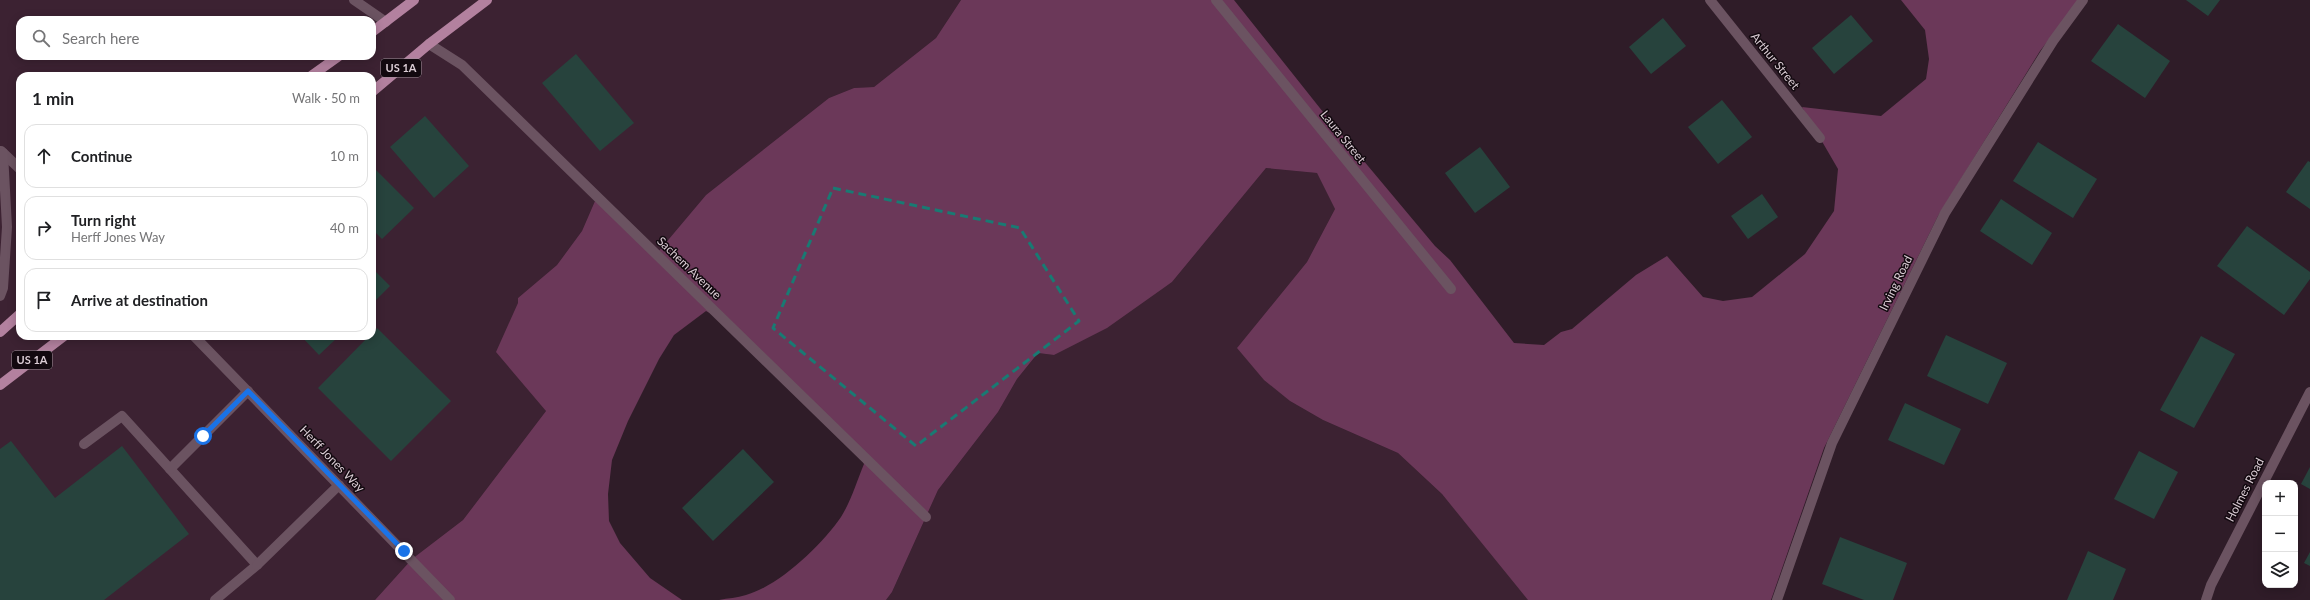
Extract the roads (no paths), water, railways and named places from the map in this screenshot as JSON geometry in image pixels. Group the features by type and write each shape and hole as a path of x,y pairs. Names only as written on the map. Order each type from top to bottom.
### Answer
{"main road":[{"path":"376,29 414,0"},
{"name":"US 1A","path":"376,89 429,44 487,0"},
{"path":"317,72 333,60"},
{"path":"0,332 16,318"},
{"name":"US 1A","path":"0,385 59,340"}],"street":[{"path":"354,0 386,22"},
{"name":"Laura Street","path":"1216,0 1451,289"},
{"name":"Arthur Street","path":"1710,0 1820,138"},
{"name":"Irving Road","path":"1776,600 1832,443 1945,213 2053,40 2083,0"},
{"name":"Sachem Avenue","path":"429,44 462,65 926,517"},
{"path":"1,151 16,157"},
{"path":"1,151 16,165"},
{"path":"0,296 3,288 7,226 1,151"},
{"name":"Herff Jones Way","path":"198,340 450,600"},
{"path":"170,469 248,391"},
{"name":"Holmes Road","path":"2206,600 2211,585 2310,392"},
{"path":"84,444 122,416 257,565"},
{"path":"215,600 257,565 339,485"}]}
